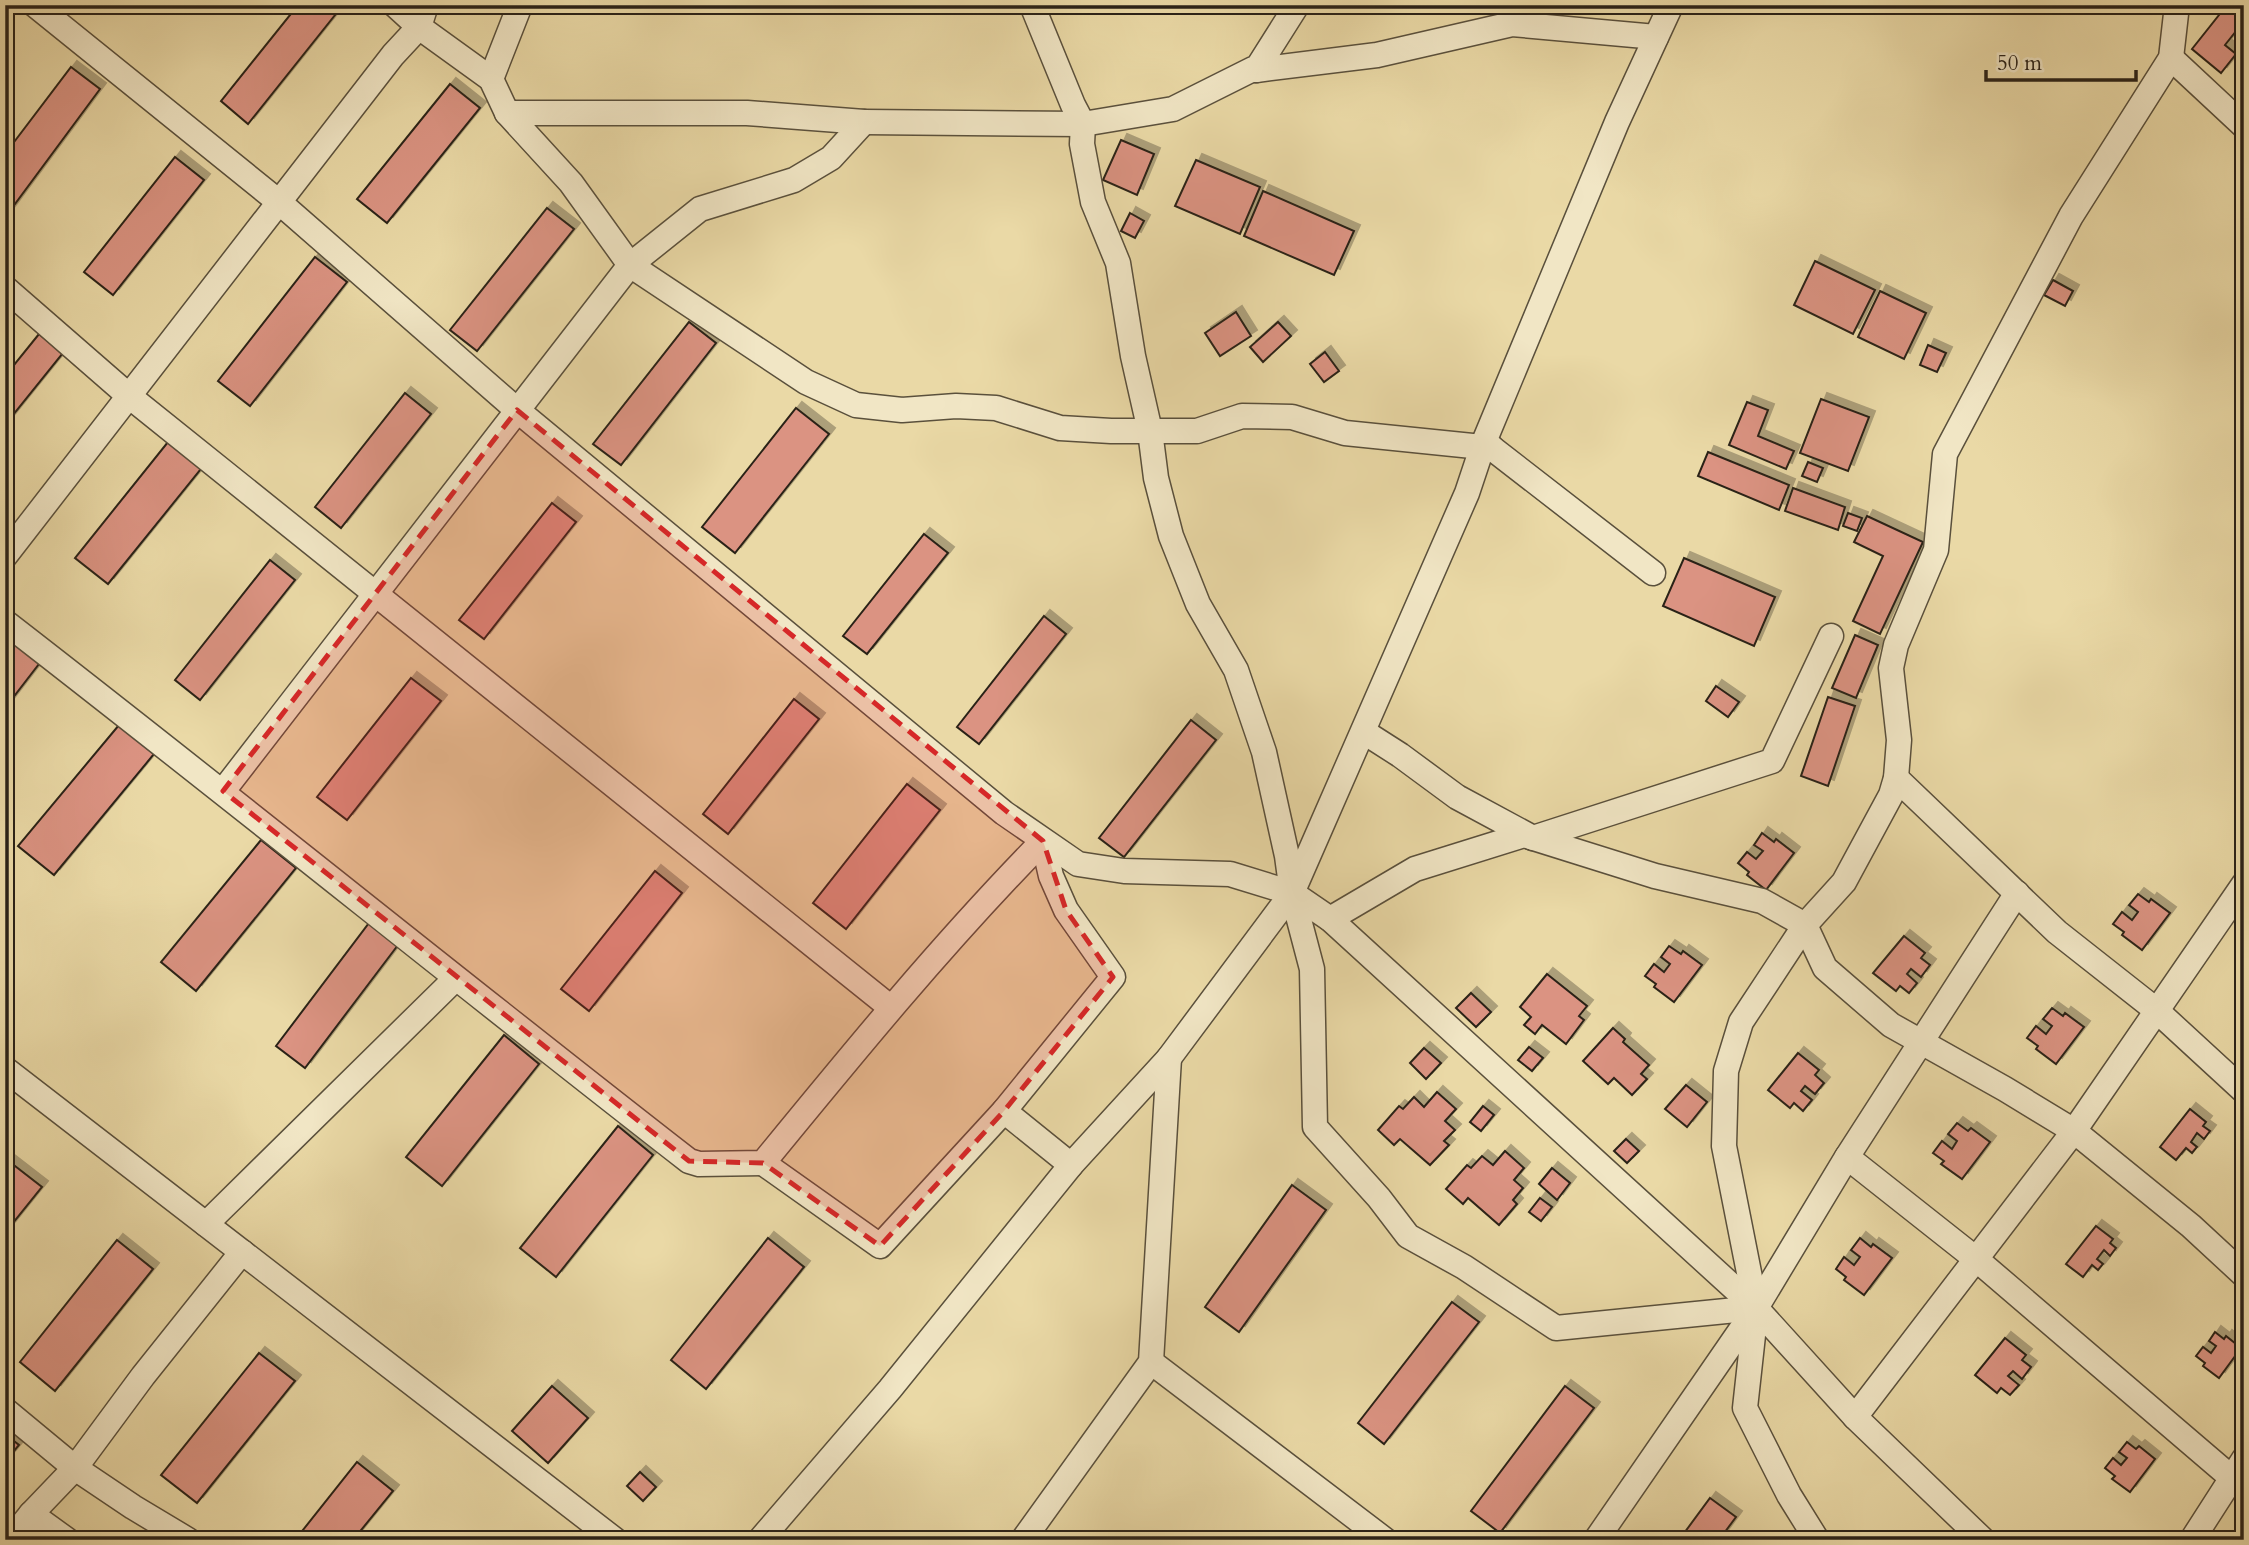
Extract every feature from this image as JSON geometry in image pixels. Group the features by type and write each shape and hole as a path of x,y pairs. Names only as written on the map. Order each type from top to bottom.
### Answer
{"street":[{"path":"35,5 279,202 517,410 1004,813 1043,841 1078,864 1124,871 1230,874 1292,893 1330,919 1756,1308 1855,1417 1983,1540"},
{"path":"395,5 423,16 491,79 507,113 571,183 630,265 806,382 856,405 902,410 956,406 996,408 1059,428 1150,431 1197,431 1242,416 1292,417 1345,433 1485,446 1653,573"},
{"path":"491,79 520,5"},
{"path":"1032,5 1083,124 1082,144 1093,202 1118,263 1133,356 1150,431 1156,478 1171,537 1198,604 1236,670 1264,752 1287,856 1292,893 1312,968 1315,1127 1379,1198 1408,1236 1464,1267 1556,1328 1756,1308"},
{"path":"1256,69 1297,5"},
{"path":"1817,1540 1788,1495 1745,1408 1756,1308 1724,1146 1726,1070 1741,1023 1805,925 1844,882 1891,796 1896,778 1899,740 1891,667 1896,645 1936,550 1945,454 2071,216 2171,58 2177,5"},
{"path":"5,556 423,16"},
{"path":"507,113 747,113 864,122 1083,124 1173,109 1252,69 1377,55 1512,24 1661,17 1467,493 1292,893 1168,1058 1071,1165 890,1389 760,1540"},
{"path":"2171,58 2244,127"},
{"path":"223,791 630,265 700,209 794,180 831,158 864,122"},
{"path":"5,288 129,396 890,1007"},
{"path":"5,622 223,791 455,979 689,1161 699,1164 763,1163 880,1246 1004,1111 1113,977 1066,910 1051,876 1043,841"},
{"path":"1364,732 1457,797 1533,838 1772,761 1831,636"},
{"path":"1896,778 2057,932 2156,1010 2244,1091"},
{"path":"1330,919 1415,869 1524,835 1655,876 1762,901 1805,925 1825,968 1891,1025 2005,1089 2074,1132 2191,1226 2244,1275"},
{"path":"763,1163 890,1007 990,895 1043,841"},
{"path":"1855,1417 2074,1132 2244,884"},
{"path":"1597,1540 1756,1308 1847,1157 2017,893"},
{"path":"205,1224 455,979"},
{"path":"1023,1540 1152,1362 1168,1058"},
{"path":"5,1069 615,1540"},
{"path":"1004,1111 1071,1165"},
{"path":"1847,1157 2238,1469 2192,1540"},
{"path":"10,1540 75,1468 143,1376 242,1252"},
{"path":"1152,1362 1385,1540"},
{"path":"5,1410 75,1468 188,1540"},
{"path":"31,1514 67,1540"}],"highlighted area":[{"path":"517,410 1043,841 1066,910 1113,977 1004,1111 880,1246 763,1163 689,1161 223,791"}],"building":[{"path":"298,5 343,5 248,124 221,101"},
{"path":"2227,5 2244,5 2244,21 2225,45 2236,54 2221,73 2192,49"},
{"path":"71,67 100,89 9,212 5,209 5,154"},
{"path":"450,84 480,108 387,223 357,199"},
{"path":"1121,140 1154,154 1137,195 1103,180"},
{"path":"175,157 204,180 113,295 84,272"},
{"path":"1196,160 1260,187 1240,234 1175,206"},
{"path":"1263,191 1354,231 1334,275 1244,236"},
{"path":"547,208 574,229 477,351 450,330"},
{"path":"1130,213 1144,221 1135,238 1121,231"},
{"path":"315,257 347,282 250,406 218,381"},
{"path":"1815,261 1875,290 1853,334 1794,305"},
{"path":"2053,280 2073,291 2065,306 2044,295"},
{"path":"1880,291 1926,313 1904,359 1858,337"},
{"path":"1236,312 1251,336 1220,356 1205,333"},
{"path":"689,322 716,343 621,465 593,444"},
{"path":"1278,322 1291,336 1263,362 1250,347"},
{"path":"39,334 63,353 5,425 5,376"},
{"path":"1928,345 1946,353 1937,372 1920,365"},
{"path":"1325,352 1339,371 1324,382 1310,364"},
{"path":"405,393 431,414 341,528 315,507"},
{"path":"1821,399 1869,417 1848,471 1800,453"},
{"path":"1747,402 1768,410 1758,436 1794,451 1786,469 1729,445"},
{"path":"796,408 829,434 735,553 702,527"},
{"path":"172,437 205,464 108,584 75,558"},
{"path":"1708,452 1789,485 1779,510 1698,476"},
{"path":"1808,462 1823,468 1817,482 1802,476"},
{"path":"1793,488 1845,507 1838,530 1785,511"},
{"path":"552,503 576,522 484,639 459,620"},
{"path":"1848,513 1862,518 1857,531 1843,526"},
{"path":"1867,516 1923,542 1880,634 1853,621 1883,556 1854,542"},
{"path":"924,534 948,553 867,654 843,636"},
{"path":"1684,558 1775,597 1754,646 1663,606"},
{"path":"270,560 295,580 200,700 175,680"},
{"path":"1044,616 1066,634 979,744 957,727"},
{"path":"1855,635 1878,645 1856,698 1832,688"},
{"path":"5,637 42,660 5,708"},
{"path":"411,678 441,701 347,820 317,797"},
{"path":"1716,686 1739,702 1728,717 1706,701"},
{"path":"1828,697 1855,706 1828,786 1801,776"},
{"path":"794,699 819,719 728,834 703,814"},
{"path":"1191,720 1216,740 1124,857 1099,838"},
{"path":"119,725 154,754 54,875 18,846"},
{"path":"907,784 940,810 846,929 813,903"},
{"path":"1762,833 1774,842 1776,839 1794,853 1766,890 1747,875 1749,872 1738,863 1747,852 1756,859 1763,851 1754,845"},
{"path":"261,840 296,868 196,991 161,962"},
{"path":"655,871 682,893 589,1011 561,989"},
{"path":"2138,894 2149,902 2151,899 2170,913 2142,950 2122,935 2124,932 2113,924 2122,912 2132,920 2138,912 2129,905"},
{"path":"369,923 398,945 305,1068 276,1046"},
{"path":"1904,936 1925,953 1921,958 1930,965 1921,977 1911,969 1907,974 1917,983 1909,993 1900,986 1896,991 1873,973"},
{"path":"1669,946 1681,954 1683,951 1702,965 1674,1002 1654,987 1656,984 1645,976 1654,964 1664,972 1670,964 1661,957"},
{"path":"1547,974 1587,1006 1579,1016 1584,1020 1566,1044 1542,1025 1535,1034 1524,1025 1531,1017 1520,1007"},
{"path":"1471,993 1491,1012 1476,1027 1456,1008"},
{"path":"2052,1008 2063,1016 2065,1013 2084,1027 2056,1064 2036,1049 2038,1046 2027,1038 2036,1026 2046,1034 2052,1026 2043,1019"},
{"path":"1613,1028 1625,1039 1623,1042 1649,1065 1641,1074 1647,1079 1632,1095 1614,1078 1608,1084 1583,1061"},
{"path":"504,1035 539,1064 442,1186 406,1157"},
{"path":"1529,1047 1543,1058 1532,1071 1518,1060"},
{"path":"1424,1048 1441,1063 1426,1079 1410,1063"},
{"path":"1798,1053 1819,1070 1815,1075 1824,1083 1815,1094 1805,1086 1801,1091 1812,1100 1803,1111 1794,1103 1790,1108 1768,1090"},
{"path":"1686,1085 1707,1102 1687,1127 1665,1109"},
{"path":"1437,1092 1456,1109 1445,1121 1455,1130 1444,1141 1449,1145 1430,1165 1400,1139 1394,1145 1378,1130 1399,1106 1403,1109 1414,1097 1424,1107"},
{"path":"1483,1106 1494,1115 1481,1131 1470,1122"},
{"path":"2190,1109 2206,1122 2203,1126 2210,1131 2204,1139 2197,1133 2191,1142 2197,1147 2192,1153 2186,1148 2176,1160 2160,1147"},
{"path":"1957,1123 1968,1131 1971,1128 1990,1142 1962,1179 1941,1164 1944,1161 1933,1153 1942,1141 1952,1149 1957,1141 1948,1134"},
{"path":"618,1126 653,1155 556,1277 520,1248"},
{"path":"1626,1139 1639,1151 1627,1163 1614,1151"},
{"path":"1505,1151 1524,1168 1514,1180 1523,1188 1513,1200 1517,1204 1499,1225 1468,1198 1463,1204 1446,1189 1467,1165 1471,1168 1482,1156 1493,1165"},
{"path":"5,1160 42,1187 5,1233"},
{"path":"1552,1168 1570,1183 1557,1200 1539,1184"},
{"path":"1292,1185 1326,1210 1239,1332 1205,1307"},
{"path":"1540,1198 1552,1207 1541,1221 1529,1212"},
{"path":"2096,1226 2113,1239 2110,1243 2116,1248 2110,1256 2104,1250 2097,1259 2103,1264 2098,1270 2092,1265 2083,1277 2066,1264"},
{"path":"768,1238 804,1267 706,1389 671,1360"},
{"path":"1860,1238 1892,1258 1864,1295 1844,1280 1846,1277 1836,1269 1844,1257 1854,1265 1860,1257 1851,1250"},
{"path":"117,1240 153,1269 55,1391 20,1362"},
{"path":"1452,1302 1479,1322 1384,1444 1358,1423"},
{"path":"2215,1332 2224,1339 2226,1336 2241,1348 2219,1378 2203,1366 2205,1363 2196,1356 2203,1347 2211,1353 2216,1346 2209,1341"},
{"path":"2005,1338 2026,1355 2022,1360 2031,1367 2022,1379 2013,1371 2008,1376 2019,1385 2010,1395 2001,1388 1997,1393 1975,1375"},
{"path":"259,1353 295,1381 197,1503 161,1475"},
{"path":"552,1386 588,1418 548,1463 512,1431"},
{"path":"1565,1386 1594,1408 1500,1533 1471,1511"},
{"path":"5,1434 19,1445 5,1462"},
{"path":"2127,1442 2136,1449 2139,1446 2155,1459 2130,1492 2112,1479 2115,1476 2105,1468 2113,1458 2121,1465 2127,1458 2119,1452"},
{"path":"357,1462 393,1491 353,1540 295,1540"},
{"path":"640,1472 656,1487 643,1501 627,1486"},
{"path":"1710,1498 1736,1517 1719,1540 1679,1540"}]}
